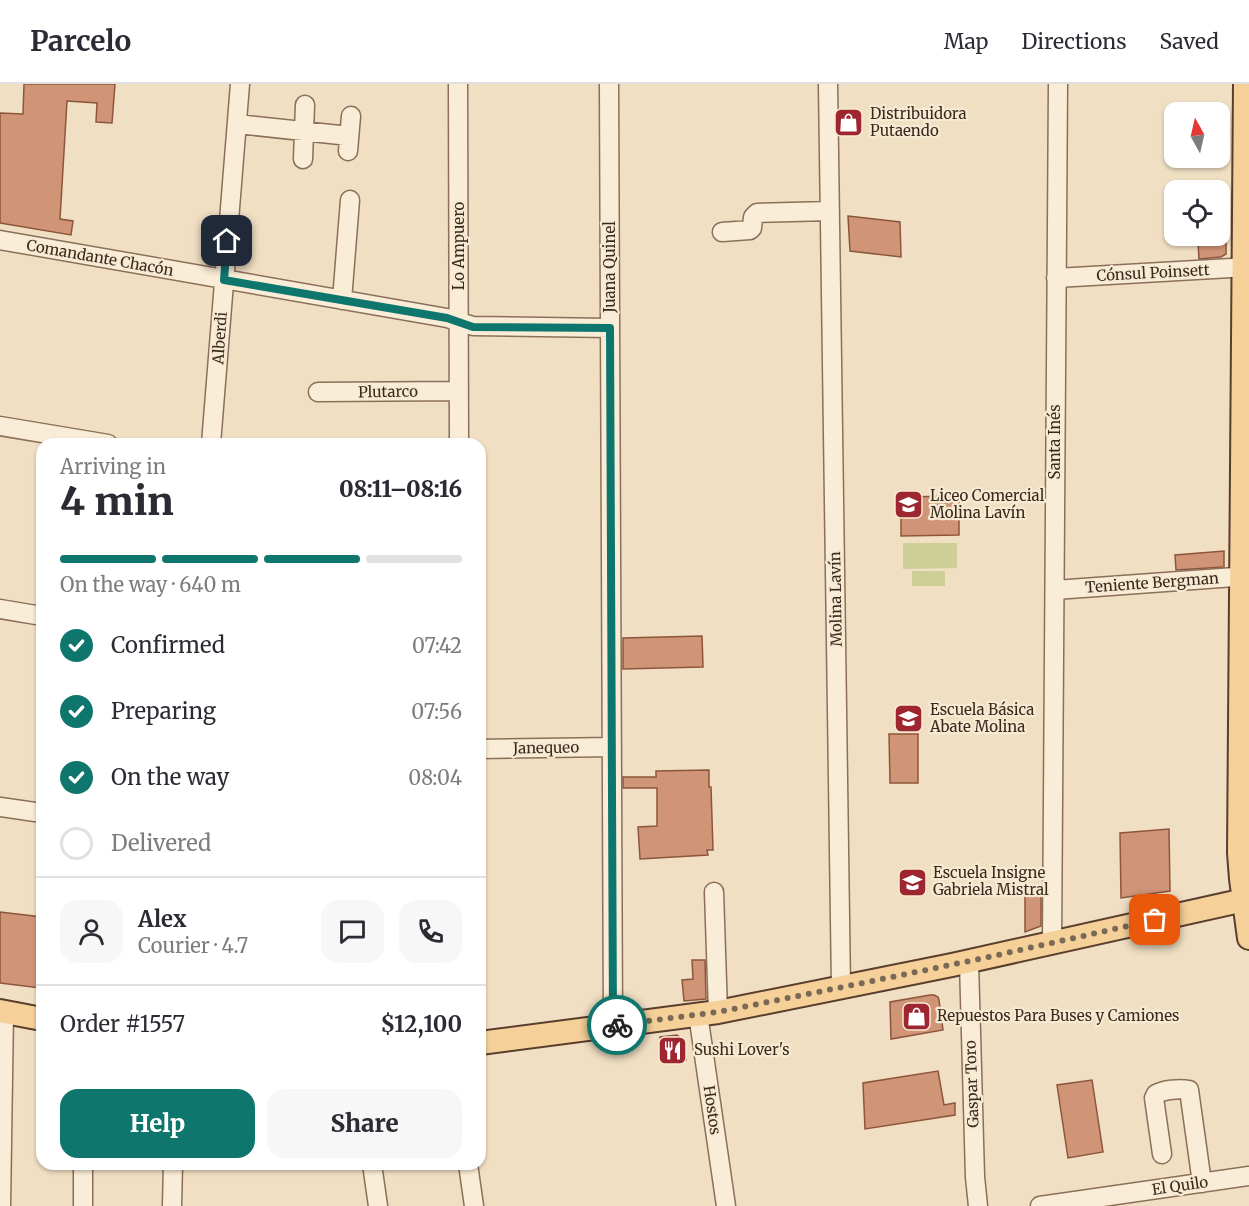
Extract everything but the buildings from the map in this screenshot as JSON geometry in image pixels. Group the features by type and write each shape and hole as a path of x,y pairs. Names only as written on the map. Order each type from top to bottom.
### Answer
{"main road":[{"path":"1245,84 1245,576 1239,853 1249,938"},
{"path":"486,1042 708,1013 969,962 1246,900"},
{"path":"2,1012 36,1018"}],"street":[{"name":"Alberdi","path":"211,438 240,84"},
{"name":"Lo Ampuero","path":"458,84 459,438"},
{"name":"Juana Quinel","path":"609,84 613,1026"},
{"name":"Molina Lavín","path":"828,84 841,987"},
{"name":"Santa Inés","path":"1052,943 1058,84"},
{"path":"303,159 305,105"},
{"path":"237,124 304,131 349,144 351,116"},
{"path":"342,300 350,200"},
{"path":"722,232 750,230 753,217 757,213 830,211"},
{"name":"Comandante Chacón","path":"0,240 447,318 473,327 610,328"},
{"name":"Cónsul Poinsett","path":"1056,278 1246,268"},
{"name":"Plutarco","path":"318,392 459,391"},
{"path":"0,426 72,438"},
{"name":"Teniente Bergman","path":"1054,590 1245,576"},
{"path":"0,609 36,615"},
{"name":"Janequeo","path":"486,749 612,747"},
{"path":"0,807 36,812"},
{"name":"Hostos","path":"714,892 708,1013 726,1206"},
{"name":"Gaspar Toro","path":"969,962 975,1178 978,1206"},
{"path":"1,1206 2,1012"},
{"path":"1162,1154 1154,1098 1160,1092 1189,1090 1202,1183"},
{"path":"83,1170 83,1206"},
{"path":"172,1206 173,1170"},
{"path":"373,1170 378,1206"},
{"path":"469,1170 474,1206"},
{"name":"El Quilo","path":"1040,1206 1249,1176"}],"green space":[{"path":"903,543 957,543 957,568 903,569"},
{"path":"912,571 945,571 945,586 912,586"}],"way so far":[{"path":"617,1025 718,1012 984,958 1155,920"}],"place":[{"name":"Distribuidora Putaendo","path":"849,123"},
{"name":"Liceo Comercial Molina Lavín","path":"909,505"},
{"name":"Escuela Básica Abate Molina","path":"909,719"},
{"name":"Escuela Insigne Gabriela Mistral","path":"912,882"},
{"name":"Repuestos Para Buses y Camiones","path":"916,1016"},
{"name":"Sushi Lover's","path":"673,1050"}],"route":[{"path":"227,241 224,280 447,318 473,327 610,328 613,1026 617,1025"}]}
